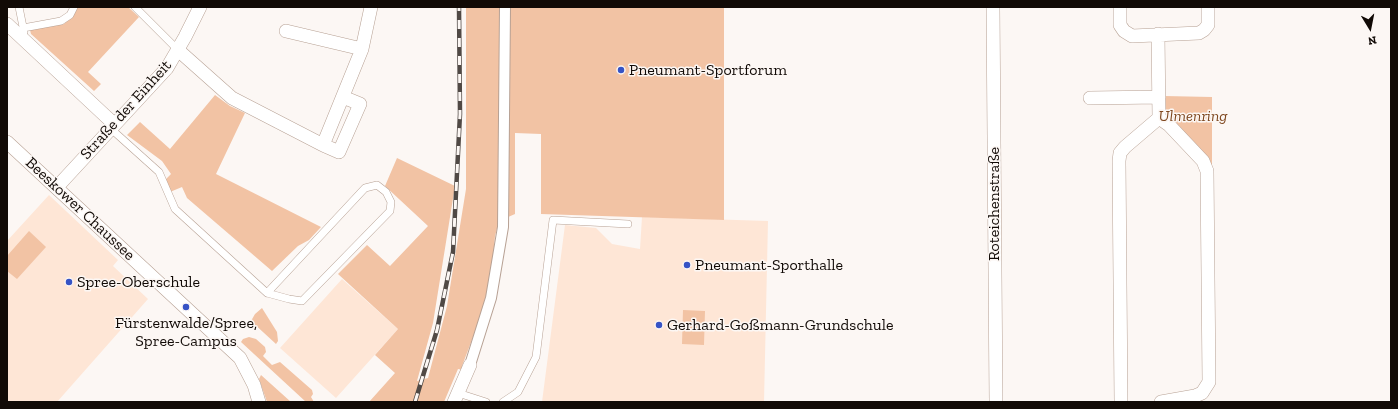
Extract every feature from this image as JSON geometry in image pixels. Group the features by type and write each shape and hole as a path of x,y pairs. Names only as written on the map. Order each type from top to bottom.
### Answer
{"street":[{"name":"Straße der Einheit","path":"57,187 166,68 178,50 200,7"},
{"path":"323,145 362,49 371,7"},
{"path":"456,397 470,365 492,298 503,227 505,7"},
{"name":"Roteichenstraße","path":"993,7 996,402"},
{"path":"1120,7 1120,25 1124,31 1132,36 1199,32 1204,30 1208,25 1208,7"},
{"path":"7,24 112,126"},
{"path":"286,31 362,49"},
{"path":"1121,402 1119,161 1120,153 1125,147 1159,118 1158,34"},
{"path":"178,50 232,98 339,152 360,104 343,97"},
{"path":"1090,98 1159,97"},
{"path":"1159,118 1169,125 1203,161 1207,171 1209,382 1202,393 1195,396 1161,402"},
{"name":"Beeskower Chaussee","path":"7,142 240,358 254,385 259,402"}],"lane":[{"path":"19,7 26,42"},
{"path":"23,28 61,21 70,15 74,7"},
{"path":"135,7 178,50"},
{"path":"112,126 159,172 175,209 267,293 302,301 390,211 392,202 386,192 377,185 365,188 267,293"},
{"path":"503,402 518,392 536,357 553,220 628,224"},
{"path":"456,397 486,402"}],"shaded area":[{"name":"Spree-Oberschule","path":"49,195 118,260 113,266 148,299 57,402 7,402 7,241"},
{"name":"Gerhard-Goßmann-Grundschule","path":"642,217 768,221 764,402 542,402 565,225 596,228 612,244 640,249"},
{"path":"342,279 398,329 336,398 280,348"}],"green space":[{"path":"77,7 128,7 139,17 88,72 101,84 94,91 31,34 30,30 64,24"},
{"path":"466,7 724,7 724,220 541,214 541,134 515,133 515,214 499,221 495,236 488,288 478,324 462,366 463,370 458,369 444,402 369,402 395,373 375,355 398,329 338,274 367,245 390,266 428,226 385,186 397,158 455,186 433,323 417,381 428,378 447,306 466,189"},
{"path":"215,95 230,106 245,113 216,174 321,227 309,240 298,246 272,271 187,198 182,187 170,192 165,180 171,174 162,161 127,135 140,122 170,149"},
{"name":"Ulmenring","path":"1164,96 1212,97 1212,166 1165,113"},
{"path":"29,231 46,247 17,279 7,271 7,256"},
{"path":"262,308 277,332 278,341 276,344 251,321 255,314"},
{"path":"683,310 705,311 704,345 682,344"},
{"path":"249,337 256,339 265,347 266,352 263,356 272,365 280,362 312,390 313,394 311,397 314,402 306,402 241,342 243,339"},
{"path":"261,375 291,402 267,402 259,379"}],"railway":[{"path":"415,402 437,330 453,252 460,114 459,7"}],"place":[{"name":"Pneumant-Sportforum","path":"621,70"},
{"name":"Pneumant-Sporthalle","path":"687,265"},
{"name":"Spree-Oberschule","path":"69,282"},
{"name":"Fürstenwalde/Spree, Spree-Campus","path":"186,307"},
{"name":"Gerhard-Goßmann-Grundschule","path":"659,325"}]}
